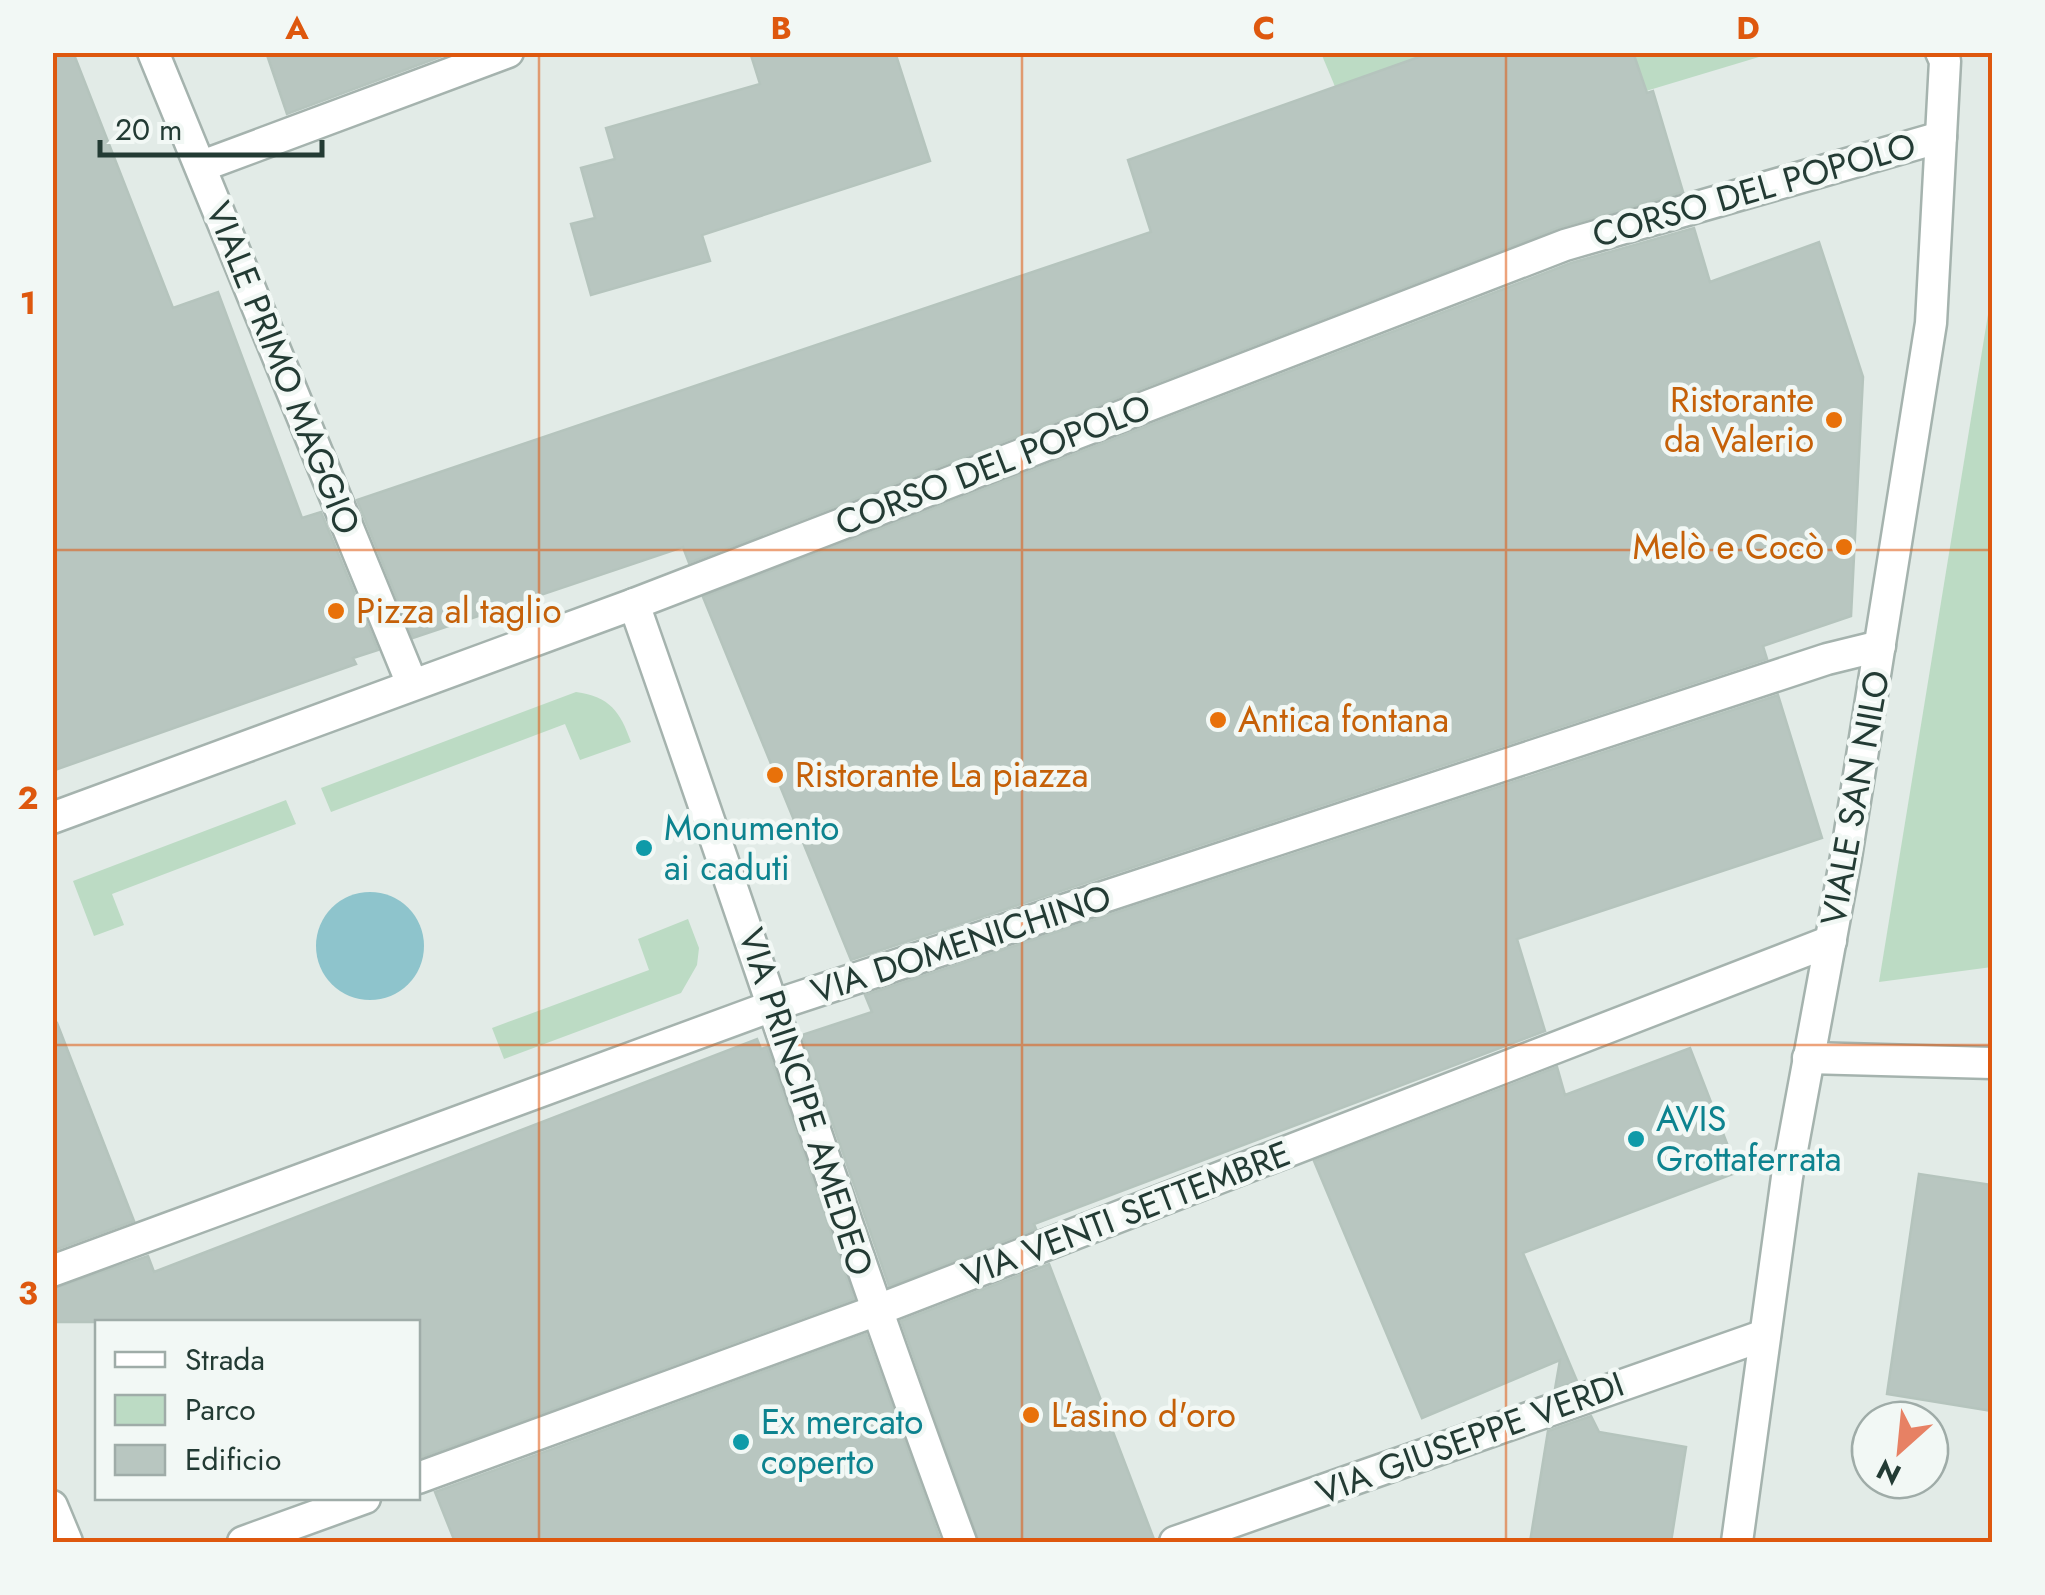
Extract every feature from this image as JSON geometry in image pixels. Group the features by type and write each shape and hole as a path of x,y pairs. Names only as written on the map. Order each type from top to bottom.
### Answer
{"street":[{"name":"VIALE PRIMO MAGGIO","path":"153,52 412,684"},
{"path":"202,166 508,52"},
{"name":"VIALE SAN NILO","path":"1737,1542 1808,1058 1880,646 1931,323 1946,60 1941,52"},
{"name":"CORSO DEL POPOLO","path":"52,818 634,604 1565,244 1942,138"},
{"name":"VIA PRINCIPE AMEDEO","path":"634,604 775,1005 876,1311 962,1542"},
{"name":"VIA DOMENICHINO","path":"52,1271 775,1005 1827,659 1880,646"},
{"name":"VIA VENTI SETTEMBRE","path":"420,1477 876,1311 1830,940"},
{"path":"1808,1058 1992,1064"},
{"name":"VIA GIUSEPPE VERDI","path":"1175,1542 1765,1335"},
{"path":"242,1542 360,1500"},
{"path":"52,1506 66,1542"}],"green space":[{"path":"1757,52 1759,57 1646,91 1633,53"},
{"path":"1321,53 1433,53 1336,89"},
{"path":"1992,290 1992,967 1879,982"},
{"path":"576,692 612,707 631,742 580,760 565,724 331,812 321,788"},
{"path":"286,800 296,824 112,894 124,925 94,936 73,881"},
{"path":"688,919 699,948 697,965 681,993 504,1059 492,1028 649,970 638,939"}],"water":[{"path":"370,892 391,896 408,908 420,925 424,946 420,967 408,984 391,996 370,1000 349,996 332,984 320,967 316,946 320,925 332,908 349,896"}],"building":[{"path":"52,52 73,52 173,308 218,292 302,518 321,512 378,650 353,658 356,664 52,771"},
{"path":"266,52 453,52 287,114"},
{"path":"750,52 895,52 930,161 702,235 710,261 591,295 571,224 595,218 581,168 615,159 606,128 760,84"},
{"path":"1433,52 1633,52 1647,93 1653,91 1683,192 1558,228 689,563 683,547 413,638 357,500 1151,232 1128,160"},
{"path":"1694,228 1710,282 1819,242 1863,377 1851,616 1763,646 1767,659 851,960 703,597 1571,263"},
{"path":"1778,695 1822,838 1517,939 1545,1031 1034,1224 1036,1229 889,1286 802,1035 872,1012 865,995"},
{"path":"57,1023 134,1221 52,1251 52,1024"},
{"path":"757,1039 761,1049 767,1047 854,1299 422,1457 420,1320 52,1322 52,1289 148,1256 154,1272"},
{"path":"1690,1048 1738,1172 1523,1253 1577,1381 1555,1389 1560,1360 1422,1418 1314,1161 1557,1067 1565,1095"},
{"path":"1919,1174 1992,1185 1992,1411 1950,1404 1950,1400 1887,1394"},
{"path":"1049,1264 1155,1542 979,1542 901,1321"},
{"name":"Ex mercato coperto","path":"866,1334 941,1542 455,1542 435,1492"},
{"path":"1591,1416 1599,1432 1686,1447 1671,1542 1530,1542 1548,1431"}],"place":[{"name":"Ristorante da Valerio","path":"1834,420"},
{"name":"Melò e Cocò","path":"1844,547"},
{"name":"Pizza al taglio","path":"336,611"},
{"name":"Antica fontana","path":"1218,720"},
{"name":"Ristorante La piazza","path":"775,775"},
{"name":"Monumento ai caduti","path":"644,848"},
{"name":"AVIS Grottaferrata","path":"1636,1139"},
{"name":"L'asino d'oro","path":"1031,1415"},
{"name":"Ex mercato coperto","path":"741,1442"}]}
